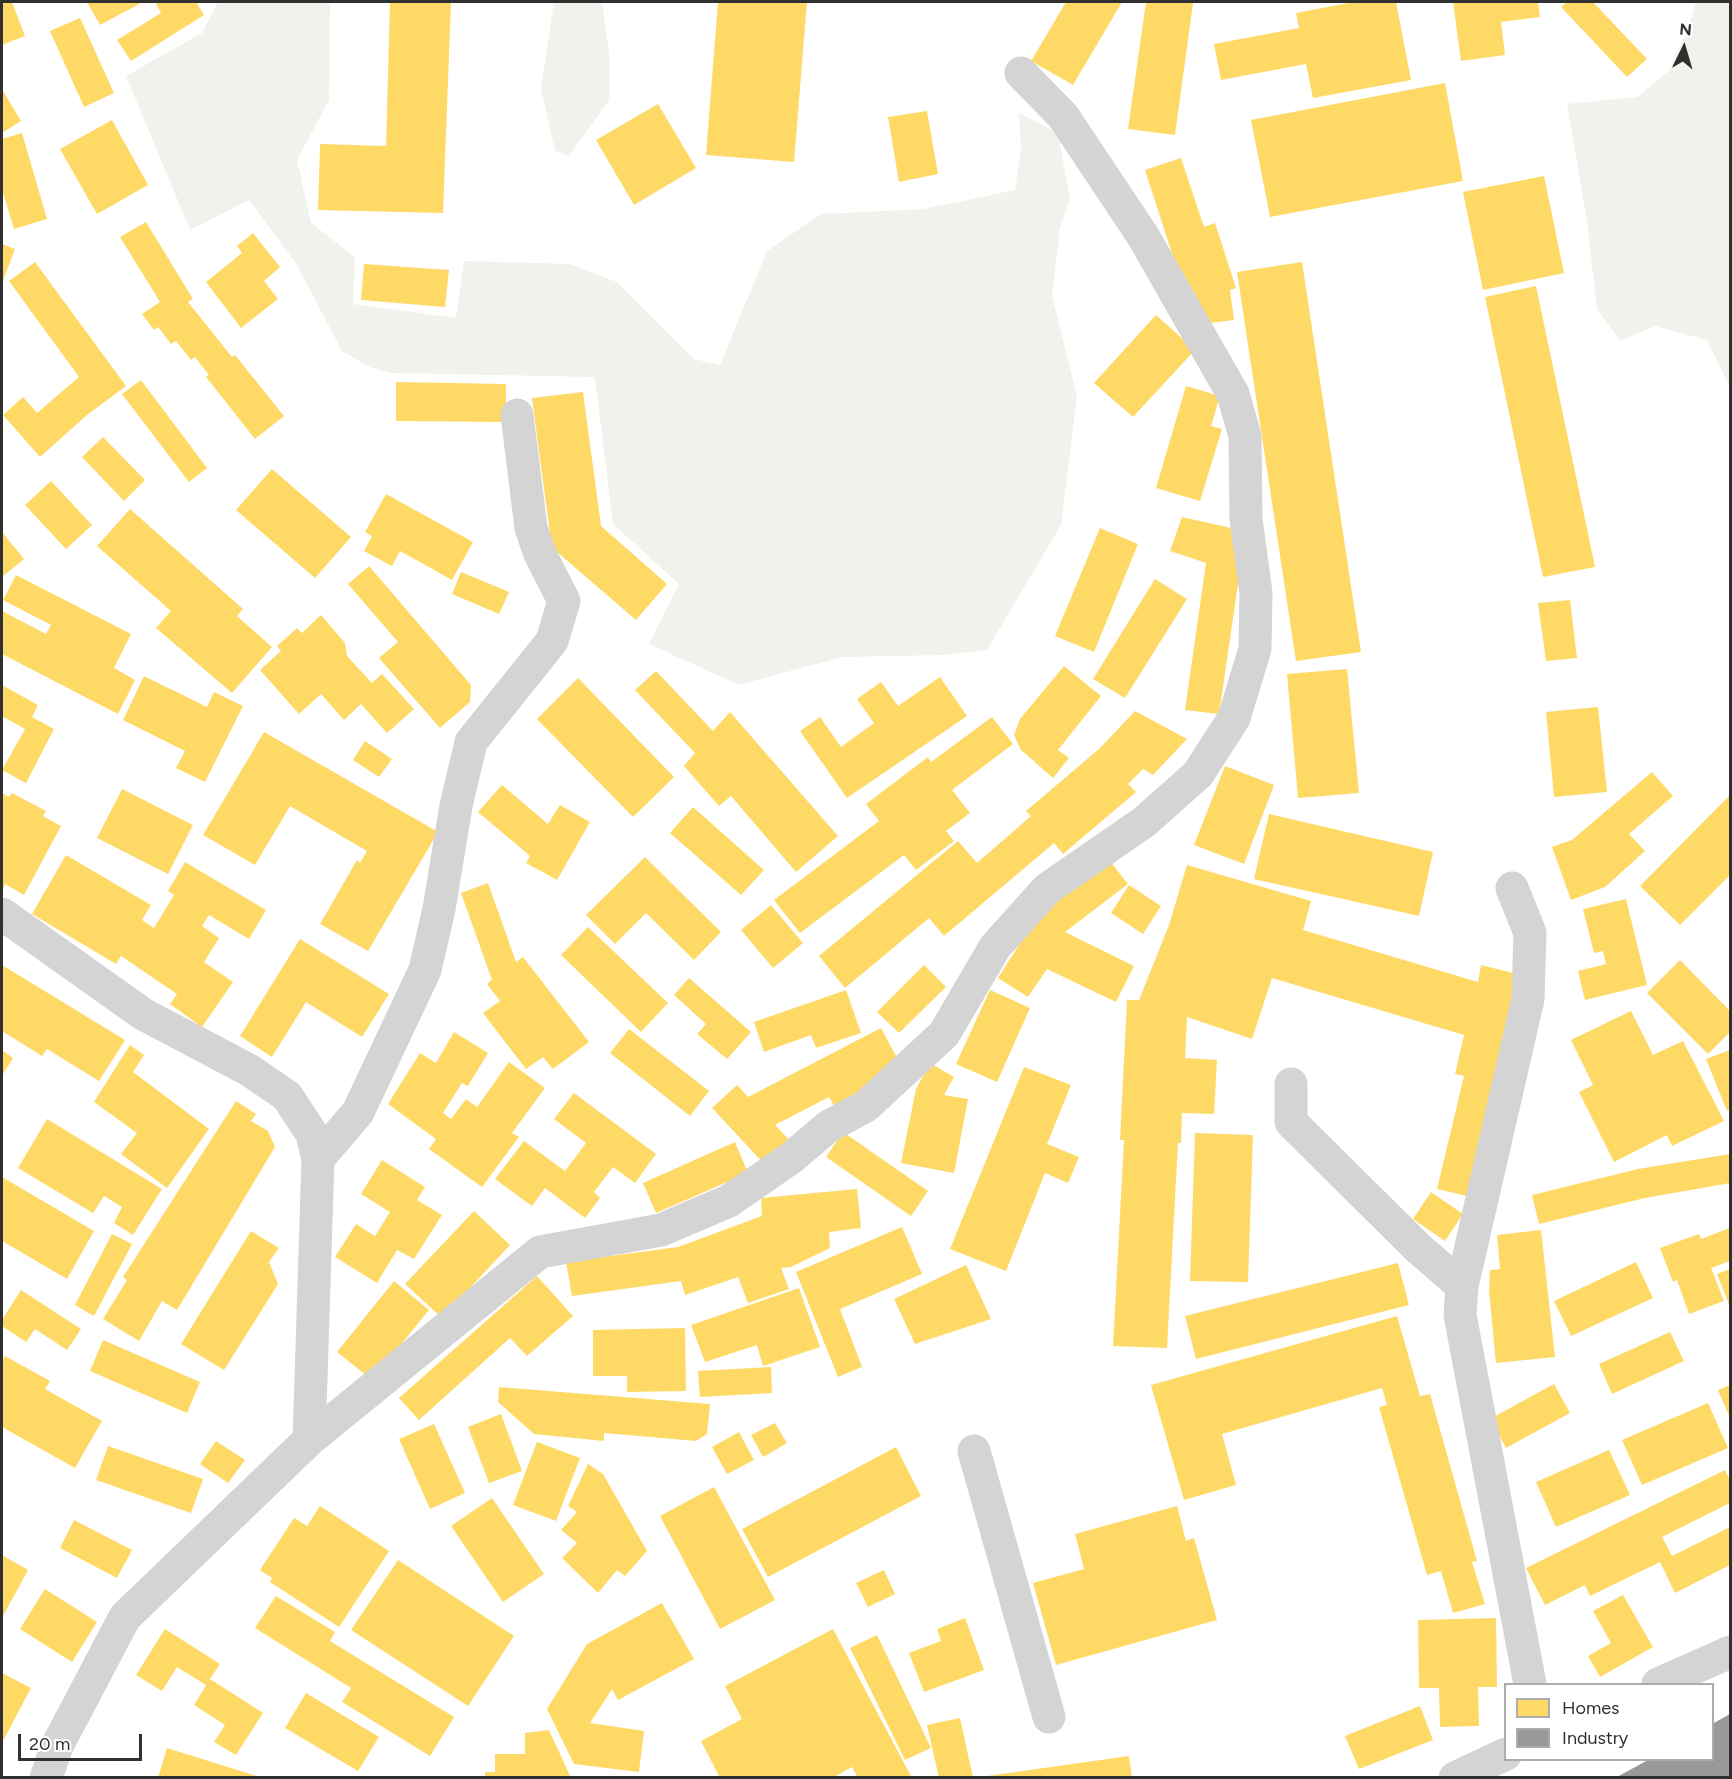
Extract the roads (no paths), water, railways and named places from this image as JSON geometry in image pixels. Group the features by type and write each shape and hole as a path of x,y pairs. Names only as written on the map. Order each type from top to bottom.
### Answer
{"street":[{"path":"46,1778 57,1746 125,1617 309,1440 540,1252 661,1230 729,1201 791,1158 828,1126 866,1106 944,1034 995,947 1047,889 1144,822 1198,774 1234,718 1255,649 1256,593 1246,519 1245,436 1233,394 1143,236 1063,116 1021,73"},
{"path":"318,1159 358,1112 426,970 439,909 456,806 471,742 552,641 564,600 540,554 531,528 517,415"},
{"path":"1512,888 1530,933 1528,999 1462,1286 1460,1315 1530,1683"},
{"path":"2,914 143,1014 249,1070 287,1096 312,1134 318,1159 309,1440"},
{"path":"1291,1084 1291,1122 1418,1248 1462,1286"},
{"path":"974,1451 1049,1717"},
{"path":"1660,1683 1731,1652"},
{"path":"1455,1778 1504,1755"}]}
